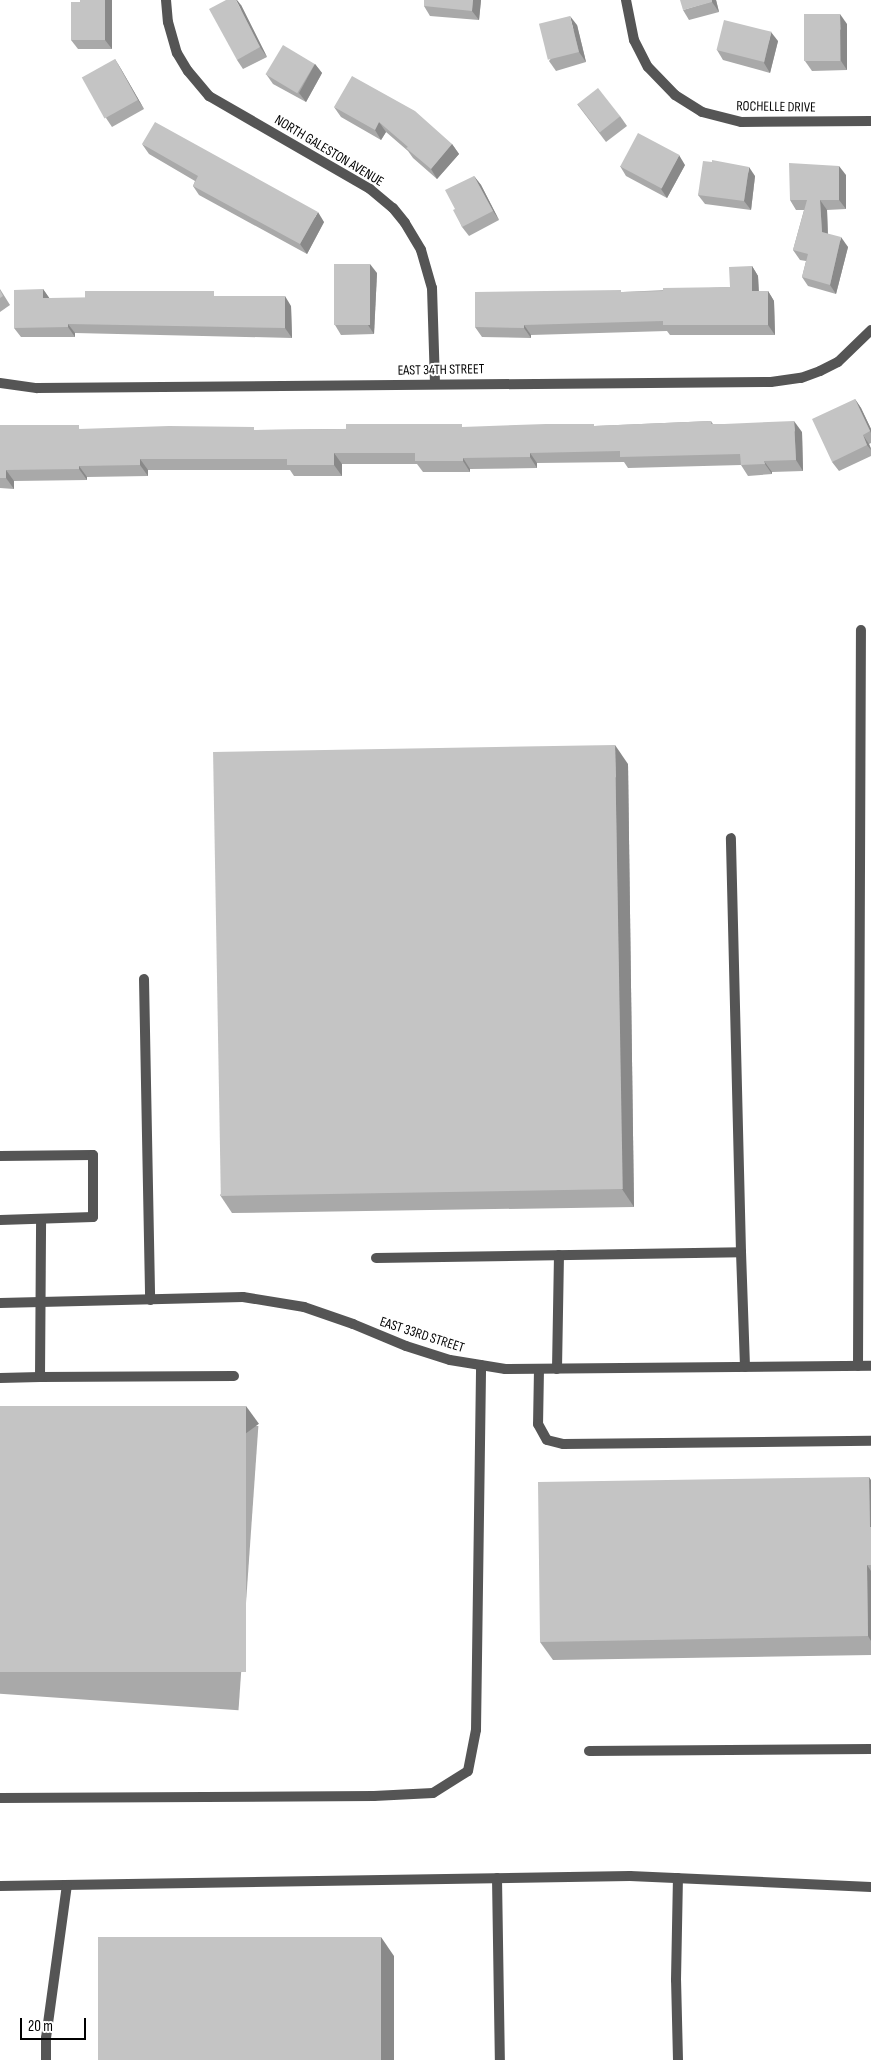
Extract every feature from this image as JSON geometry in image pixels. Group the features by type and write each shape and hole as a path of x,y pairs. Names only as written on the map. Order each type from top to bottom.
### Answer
{"street":[{"name":"NORTH GALESTON AVENUE","path":"166,0 168,22 177,53 188,72 210,96 370,189 393,208 405,224 420,250 431,283 434,308 435,384"},
{"name":"ROCHELLE DRIVE","path":"626,0 631,30 643,58 654,75 675,95 702,112 721,118 762,122 871,121"},
{"name":"EAST 34TH STREET","path":"0,383 37,388 771,382 801,378 820,372 838,362 869,332"},
{"path":"858,1366 861,630"},
{"path":"731,838 745,1367"},
{"path":"860,890 871,890"},
{"path":"144,979 150,1300"},
{"path":"0,1156 93,1154 93,1217 0,1220"},
{"path":"40,1377 41,1220"},
{"path":"376,1258 741,1252"},
{"path":"557,1369 559,1255"},
{"name":"EAST 33RD STREET","path":"0,1303 243,1297 304,1307 353,1324 406,1346 450,1360 505,1369 871,1366"},
{"path":"0,1798 374,1796 433,1793 468,1771 476,1730 481,1365"},
{"path":"539,1369 538,1424 547,1440 563,1444 871,1441"},
{"path":"0,1378 234,1376"},
{"path":"589,1751 871,1749"},
{"path":"0,1886 630,1876 871,1887"},
{"path":"497,1878 500,2060"},
{"path":"678,1878 676,1980 678,2060"},
{"path":"46,2060 46,2038 67,1885"}],"building":[{"path":"80,0 105,0 105,40 71,40 71,2 80,2"},
{"path":"226,0 236,0 260,47 237,60 209,9"},
{"path":"424,0 473,0 472,11 424,6"},
{"path":"680,0 712,0 712,2 683,10"},
{"path":"804,14 840,14 840,61 804,61"},
{"path":"570,16 579,52 548,60 539,24"},
{"path":"724,20 772,32 764,62 717,50"},
{"path":"283,45 315,64 297,93 265,74"},
{"path":"115,59 138,100 105,119 82,77"},
{"path":"352,76 415,111 452,144 431,169 379,122 375,130 334,107"},
{"path":"598,88 620,116 600,132 578,104"},
{"path":"155,122 318,212 300,244 193,186 198,176 142,144"},
{"path":"638,133 679,155 662,189 620,167"},
{"path":"712,160 749,167 744,201 698,195 703,161 712,162"},
{"path":"789,163 839,166 839,200 820,200 822,232 841,237 830,285 802,277 808,254 793,250 807,200 790,200"},
{"path":"474,176 493,211 462,227 445,190"},
{"path":"334,264 370,264 370,325 334,325"},
{"path":"752,266 752,291 768,291 768,325 663,325 663,321 524,325 524,328 475,327 475,292 621,290 621,292 663,291 663,288 730,287 729,267"},
{"path":"43,289 43,298 85,298 85,291 214,291 214,296 285,296 285,328 68,324 68,327 14,328 14,290"},
{"path":"855,399 870,431 863,435 867,445 832,462 812,419"},
{"path":"711,421 711,424 724,424 794,421 796,460 764,461 765,464 741,465 740,454 620,457 620,451 530,453 530,457 463,458 463,461 415,461 415,453 334,453 334,465 287,465 287,459 140,459 140,465 79,466 79,469 6,470 6,478 0,478 0,425 79,425 79,429 169,426 254,427 254,430 346,429 346,424 462,424 462,427 546,424 594,424 594,426"},
{"path":"615,745 623,1189 221,1196 213,752"},
{"path":"0,1406 246,1406 246,1672 0,1672"},
{"path":"869,1477 871,1565 867,1565 868,1636 540,1642 538,1482"},
{"path":"98,1937 381,1937 381,2060 98,2060"}]}
